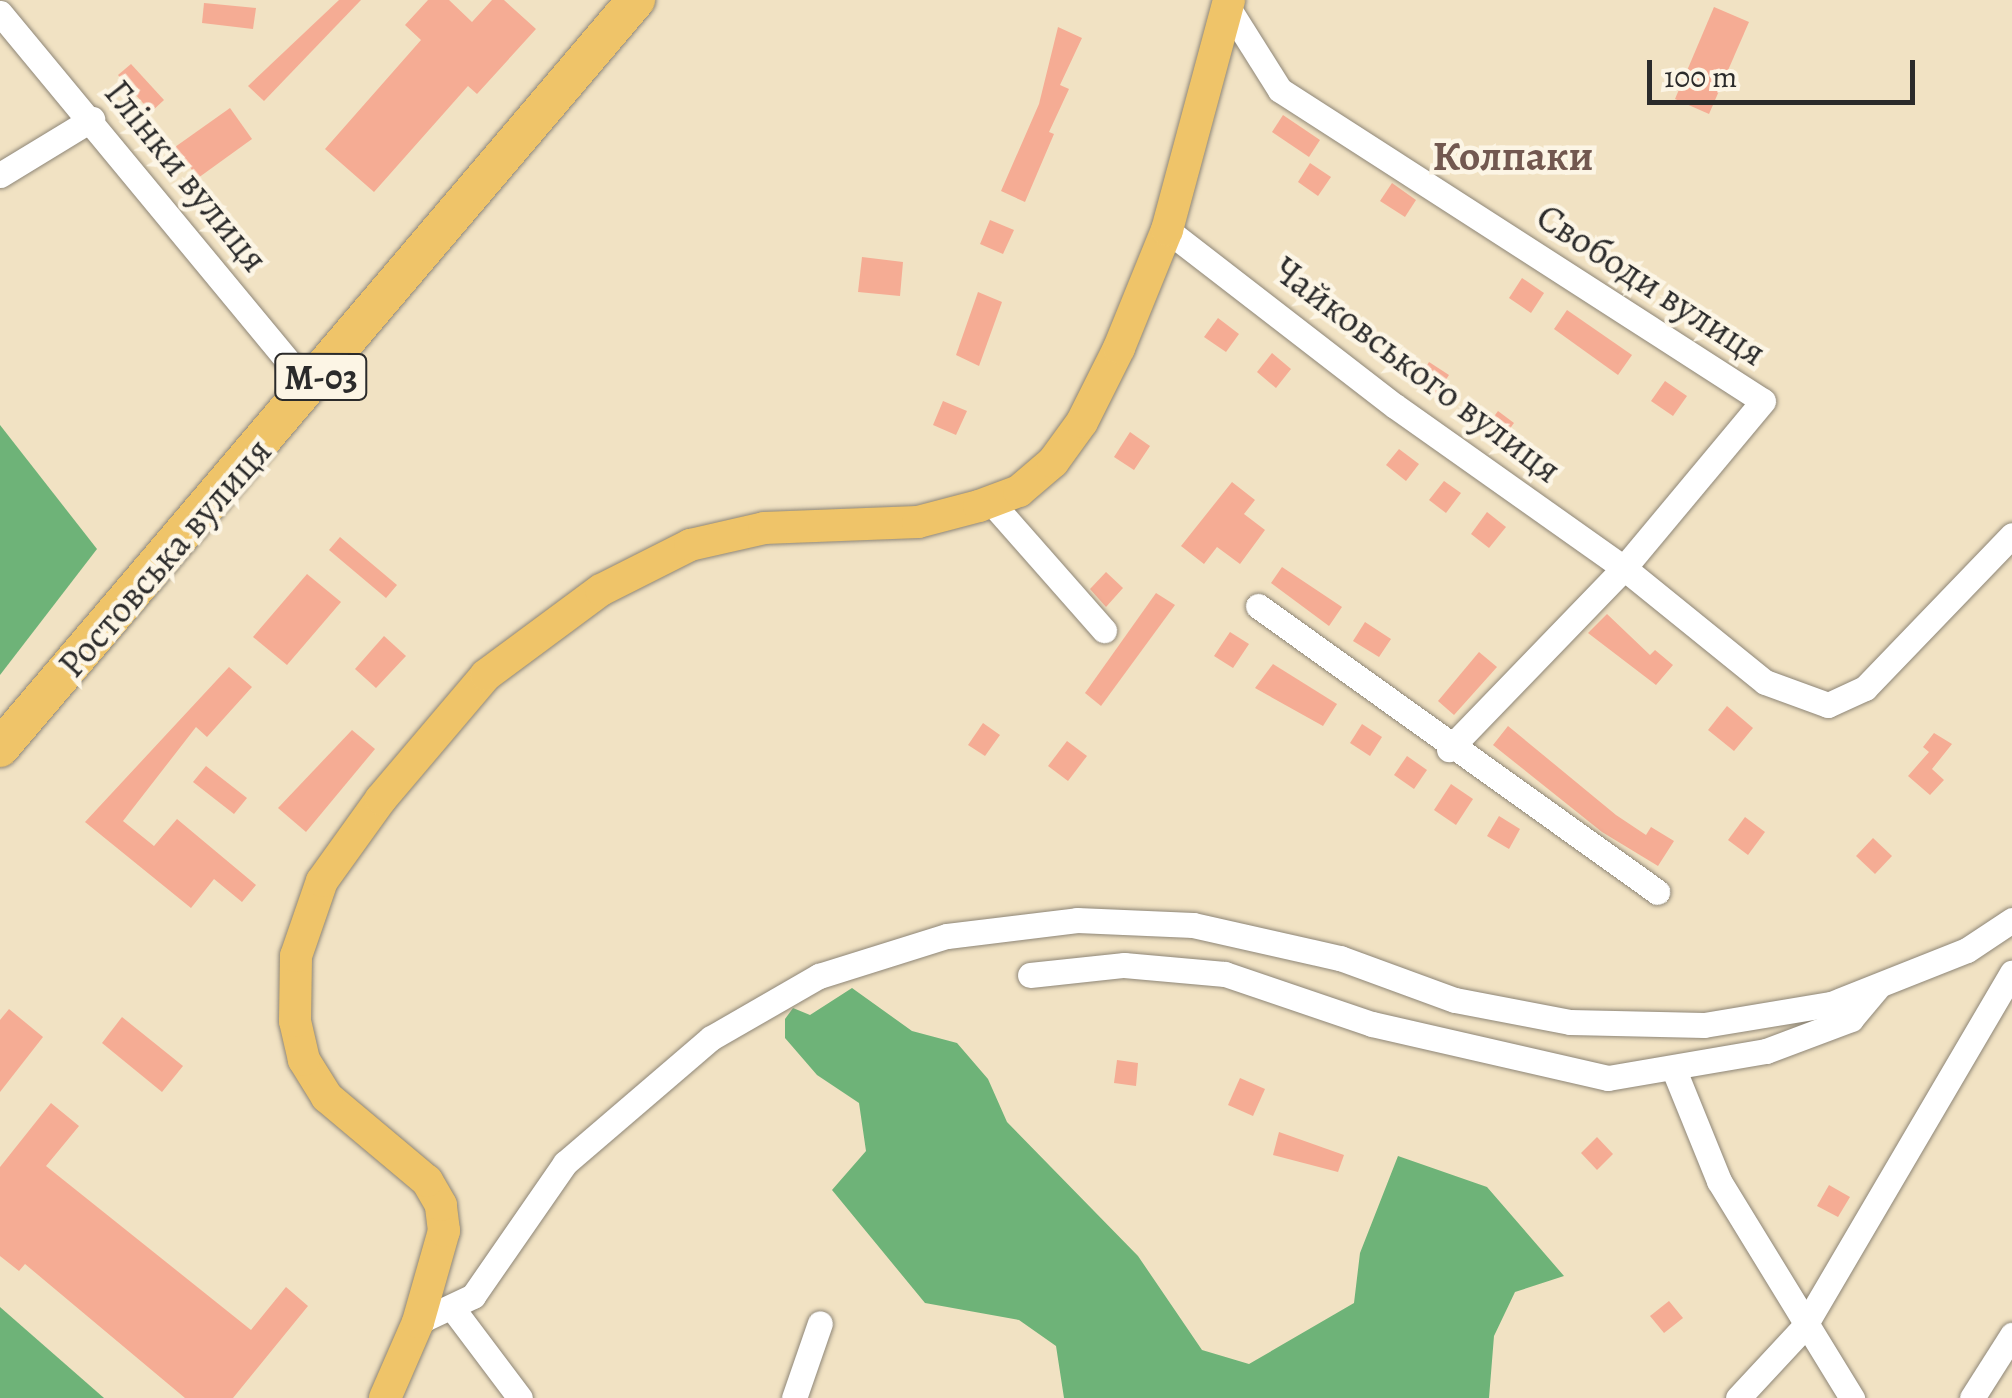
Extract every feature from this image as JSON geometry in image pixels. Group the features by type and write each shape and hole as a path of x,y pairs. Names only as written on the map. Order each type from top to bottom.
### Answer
{"highway":[{"name":"Ростовська вулиця","path":"0,748 310,389 636,0"}],"main road":[{"path":"385,1398 418,1322 438,1260 440,1205 408,1160 327,1097 304,1060 295,1021 296,956 322,881 381,799 486,675 601,590 690,545 764,528 918,522 985,504 1018,490 1053,462 1082,422 1167,230 1228,3"}],"street":[{"name":"Свободи вулиця","path":"1228,3 1280,90 1763,401 1624,568"},
{"name":"Глінки вулиця","path":"0,13 92,119 310,389"},
{"path":"0,175 92,119"},
{"name":"Чайковського вулиця","path":"1167,230 1394,406 1624,568 1765,682 1828,704 1865,688 2012,535"},
{"path":"985,504 1104,630"},
{"path":"1449,749 1624,568"},
{"path":"1258,606 1449,749 1657,892"},
{"path":"418,1322 453,1309 472,1296 566,1164 711,1038 819,976 947,936 1077,920 1193,925 1340,958 1455,1000 1570,1022 1704,1025 1832,1004 1968,950 2012,920"},
{"path":"1030,975 1124,965 1225,974 1372,1024 1608,1078 1766,1052 1851,1019 1880,985"},
{"path":"1738,1398 1804,1327 2012,972"},
{"path":"1674,1070 1719,1182 1804,1327 1852,1398"},
{"path":"453,1309 520,1398"},
{"path":"794,1398 820,1322"},
{"path":"1972,1398 2012,1335"}],"green space":[{"path":"0,425 97,549 0,675"},
{"path":"852,988 912,1031 957,1043 988,1079 1007,1122 1138,1256 1202,1350 1249,1364 1354,1303 1360,1253 1398,1156 1487,1187 1564,1276 1515,1292 1494,1336 1489,1398 1064,1398 1056,1346 1019,1320 925,1303 832,1190 866,1151 859,1103 817,1075 785,1038 785,1019 793,1008 810,1015"},
{"path":"0,1307 104,1398 0,1398"}],"building":[{"path":"339,0 361,0 264,101 248,86"},
{"path":"428,0 449,0 472,22 492,0 504,0 536,29 477,94 468,86 374,192 325,149 421,40 405,25"},
{"path":"204,3 256,8 253,29 202,23"},
{"path":"1714,7 1749,22 1709,114 1675,99"},
{"path":"1058,27 1082,38 1060,85 1069,89 1049,132 1054,134 1025,202 1001,191 1039,104"},
{"path":"131,64 164,100 151,112 118,75"},
{"path":"230,108 252,139 198,178 175,147"},
{"path":"1283,115 1320,140 1309,157 1272,132"},
{"path":"1310,163 1331,177 1318,196 1298,182"},
{"path":"1392,183 1416,200 1405,217 1380,201"},
{"path":"990,220 1014,230 1003,254 980,244"},
{"path":"862,257 903,262 900,296 858,292"},
{"path":"1522,278 1544,293 1531,313 1509,298"},
{"path":"978,292 1002,302 979,366 956,355"},
{"path":"1567,310 1632,355 1618,375 1554,329"},
{"path":"1218,318 1239,334 1226,352 1204,337"},
{"path":"1272,353 1291,369 1276,388 1257,372"},
{"path":"1429,362 1449,375 1435,396 1415,384"},
{"path":"1665,381 1687,396 1673,416 1651,401"},
{"path":"943,401 967,411 956,435 933,425"},
{"path":"1498,411 1514,423 1497,446 1481,434"},
{"path":"1130,432 1150,446 1134,470 1114,457"},
{"path":"1399,449 1419,464 1406,481 1386,465"},
{"path":"1444,481 1461,493 1446,513 1429,500"},
{"path":"1232,482 1255,500 1244,514 1265,530 1240,564 1217,547 1204,564 1181,546"},
{"path":"1487,512 1506,527 1489,548 1471,534"},
{"path":"340,537 397,585 386,598 329,550"},
{"path":"1282,567 1342,607 1329,626 1271,583"},
{"path":"1106,572 1123,588 1106,607 1090,589"},
{"path":"307,574 341,602 287,665 253,637"},
{"path":"1156,593 1175,605 1101,706 1085,693"},
{"path":"1607,614 1650,655 1655,650 1673,665 1656,685 1588,633"},
{"path":"1365,622 1391,639 1379,657 1353,641"},
{"path":"1230,632 1249,644 1233,668 1214,656"},
{"path":"384,636 406,656 376,688 355,669"},
{"path":"1479,652 1497,667 1454,715 1438,701"},
{"path":"1273,664 1337,704 1323,726 1255,688"},
{"path":"229,667 252,687 207,737 196,727 123,821 154,846 177,819 256,885 242,902 214,879 191,908 85,822"},
{"path":"1727,706 1753,728 1734,751 1708,730"},
{"path":"983,723 1000,735 985,756 968,745"},
{"path":"1362,724 1382,737 1370,756 1350,743"},
{"path":"1508,726 1616,815 1646,835 1651,827 1674,841 1658,866 1602,832 1493,745"},
{"path":"352,730 375,749 306,832 278,808"},
{"path":"1934,733 1952,744 1932,769 1944,780 1930,795 1908,776 1929,752 1923,747"},
{"path":"1067,741 1087,756 1068,781 1048,766"},
{"path":"1407,756 1427,770 1414,789 1394,775"},
{"path":"206,766 247,798 234,814 193,782"},
{"path":"1451,784 1473,799 1456,825 1434,810"},
{"path":"1499,816 1520,829 1509,849 1487,836"},
{"path":"1745,817 1765,832 1748,855 1728,840"},
{"path":"1873,838 1892,856 1875,874 1856,856"},
{"path":"9,1009 43,1037 0,1092 0,1020"},
{"path":"122,1017 183,1066 162,1092 102,1043"},
{"path":"1117,1060 1138,1063 1136,1086 1114,1083"},
{"path":"1240,1078 1265,1089 1253,1116 1228,1105"},
{"path":"51,1103 79,1126 46,1166 251,1330 286,1287 308,1306 233,1398 185,1398 25,1264 19,1271 0,1256 0,1167"},
{"path":"1279,1132 1344,1155 1338,1172 1273,1155"},
{"path":"1597,1137 1613,1154 1597,1170 1581,1153"},
{"path":"1829,1185 1850,1197 1838,1217 1817,1206"},
{"path":"1669,1301 1683,1318 1664,1333 1650,1316"}],"district":[{"name":"Колпаки","path":"1513,156"}]}
